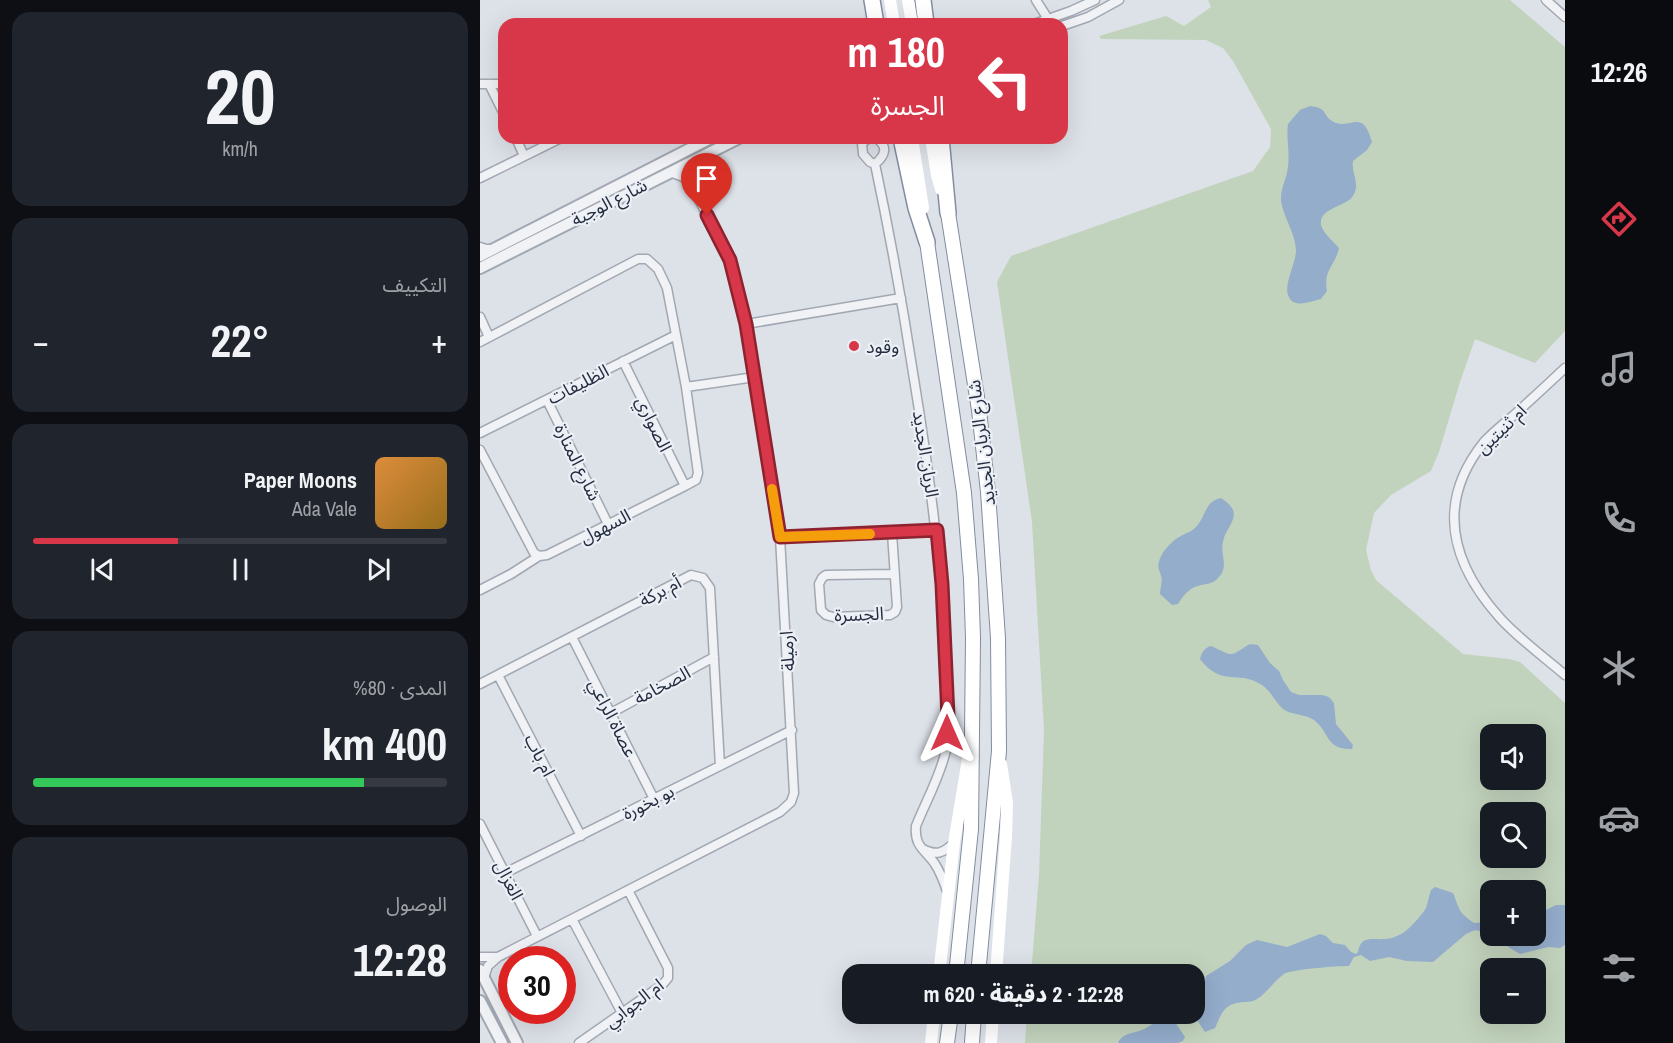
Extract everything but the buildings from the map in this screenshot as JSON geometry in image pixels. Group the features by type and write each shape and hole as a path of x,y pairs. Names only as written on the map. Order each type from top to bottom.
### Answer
{"highway":[{"path":"870,0 874,18"},
{"path":"902,144 916,208 927,242"},
{"path":"942,144 948,213"},
{"name":"شارع الريان الجديد","path":"948,213 979,410 988,492 998,638 999,751 979,964"},
{"name":"شارع الريان الجديد","path":"927,242 964,493 971,579 973,638 971,829 957,964"},
{"path":"947,1043 950,1024"},
{"path":"972,1043 974,1024"}],"main road":[{"path":"891,0 893,18"},
{"path":"909,0 911,18"},
{"name":"شارع الريان الجديد","path":"913,144 927,242"},
{"name":"شارع الريان الجديد","path":"932,144 937,175 948,213"},
{"name":"شارع الريان الجديد","path":"940,964 954,843 973,740"},
{"name":"شارع الريان الجديد","path":"997,964 1007,803 999,751"},
{"path":"931,1043 933,1024"},
{"path":"991,1043 992,1024"}],"street":[{"path":"869,18 870,0"},
{"path":"1036,0 1047,18"},
{"path":"1051,18 1095,0"},
{"path":"1068,24 1100,12 1119,0"},
{"path":"1546,0 1565,17"},
{"path":"1071,11 1079,14 1076,22"},
{"path":"485,84 498,105"},
{"path":"519,144 524,156"},
{"path":"480,178 549,144"},
{"name":"شارع الوجبة","path":"480,256 698,144"},
{"name":"شارع الوجبة","path":"480,268 727,144"},
{"name":"الريان الجديد","path":"862,144 863,154 875,164"},
{"name":"الريان الجديد","path":"875,164 882,157 885,149 882,144"},
{"path":"898,144 907,165"},
{"path":"944,158 945,144"},
{"path":"670,172 690,182 695,164 700,157"},
{"name":"الريان الجديد","path":"875,164 901,298 927,455 937,530 943,605 948,717 946,749 939,776 916,826 916,839 920,848"},
{"name":"ارميلة","path":"518,946 780,812 791,802 794,793 780,537 746,324 730,260 690,182"},
{"path":"480,248 495,249"},
{"path":"480,342 638,259 647,259 653,263 667,288 686,387 698,473 696,480 685,486"},
{"path":"746,324 901,298"},
{"path":"480,317 489,337"},
{"name":"الظليفات","path":"480,433 676,335"},
{"name":"الصواري","path":"623,361 685,486"},
{"name":"ام ثنيتين","path":"1565,368 1486,439 1472,457 1458,488 1454,526 1456,543 1462,561 1480,594 1502,620 1565,675"},
{"path":"686,387 755,377"},
{"name":"شارع المنارة","path":"547,400 608,524"},
{"path":"480,450 534,553 539,556"},
{"name":"السهول","path":"480,590 539,556 547,555 685,486"},
{"path":"780,537 937,530"},
{"name":"الجسرة","path":"892,533 897,607 895,612 890,615 833,617 821,610 819,584 826,575 894,574"},
{"name":"أم بركة","path":"480,684 691,575 703,578 710,588 720,766"},
{"name":"عصاة الراعي","path":"572,637 654,799"},
{"name":"الصخامة","path":"610,713 714,657"},
{"name":"ام باب","path":"498,675 581,836"},
{"name":"بو بخورة","path":"505,873 792,730"},
{"name":"الغزال","path":"480,824 537,936"},
{"path":"920,848 939,853 954,843"},
{"path":"920,848 935,864 947,891"},
{"name":"ام الجوابي","path":"579,1043 662,986 669,975 668,968 628,890"},
{"path":"572,919 622,1013"},
{"name":"ارميلة","path":"480,957 498,957"},
{"name":"ارميلة","path":"482,974 498,957"},
{"path":"482,974 517,1043"},
{"path":"480,1001 502,1043"}],"green space":[{"path":"1208,0 1510,0 1565,47 1565,331 1535,363 1475,339 1431,471 1391,495 1374,513 1366,550 1376,580 1463,654 1520,662 1565,703 1565,1043 1025,1043 1026,1024 1205,1024 1205,964 1032,964 1039,875 1044,730 1032,522 997,282 1011,256 1253,171 1270,147 1271,129 1233,61 1223,48 1206,40 1101,39 1099,36 1166,16 1184,26 1211,7"}],"water":[{"path":"1310,106 1322,110 1338,124 1360,122 1368,131 1372,142 1367,150 1353,161 1356,186 1354,194 1346,202 1324,214 1321,219 1324,231 1339,248 1328,273 1327,291 1321,299 1298,303 1290,300 1287,290 1296,250 1282,206 1281,195 1289,156 1288,124 1300,110"},
{"path":"1221,498 1229,504 1234,515 1223,542 1222,573 1214,581 1195,587 1184,595 1178,604 1172,605 1160,594 1162,580 1158,566 1160,558 1172,543 1199,524 1211,503"},
{"path":"1250,644 1258,645 1270,663 1279,671 1291,692 1299,695 1329,697 1334,703 1336,724 1353,745 1352,749 1344,749 1333,744 1314,720 1283,709 1262,685 1245,678 1223,676 1208,668 1200,659 1204,651 1211,646 1231,654"},
{"path":"1435,887 1453,893 1465,916 1474,923 1480,923 1480,931 1475,930 1466,934 1433,962 1407,961 1389,957 1370,961 1361,955 1354,957 1349,966 1288,972 1257,999 1228,1007 1222,1013 1215,1028 1205,1032 1200,1024 1205,1024 1206,976 1230,961 1246,945 1257,940 1287,947 1320,934 1333,943 1345,945 1356,954 1364,941 1390,938 1406,931 1426,908 1431,890"},
{"path":"1556,905 1565,905 1565,945 1560,948 1548,947 1520,954 1507,946 1546,946 1546,910"},
{"path":"1152,1024 1176,1024 1185,1037 1178,1043 1118,1043 1126,1035"}],"slow traffic":[{"path":"772,489 780,537 870,534"}],"place":[{"name":"وقود","path":"854,346"}],"route":[{"path":"707,215 730,260 746,324 780,537 937,530 942,584 947,733"}]}
